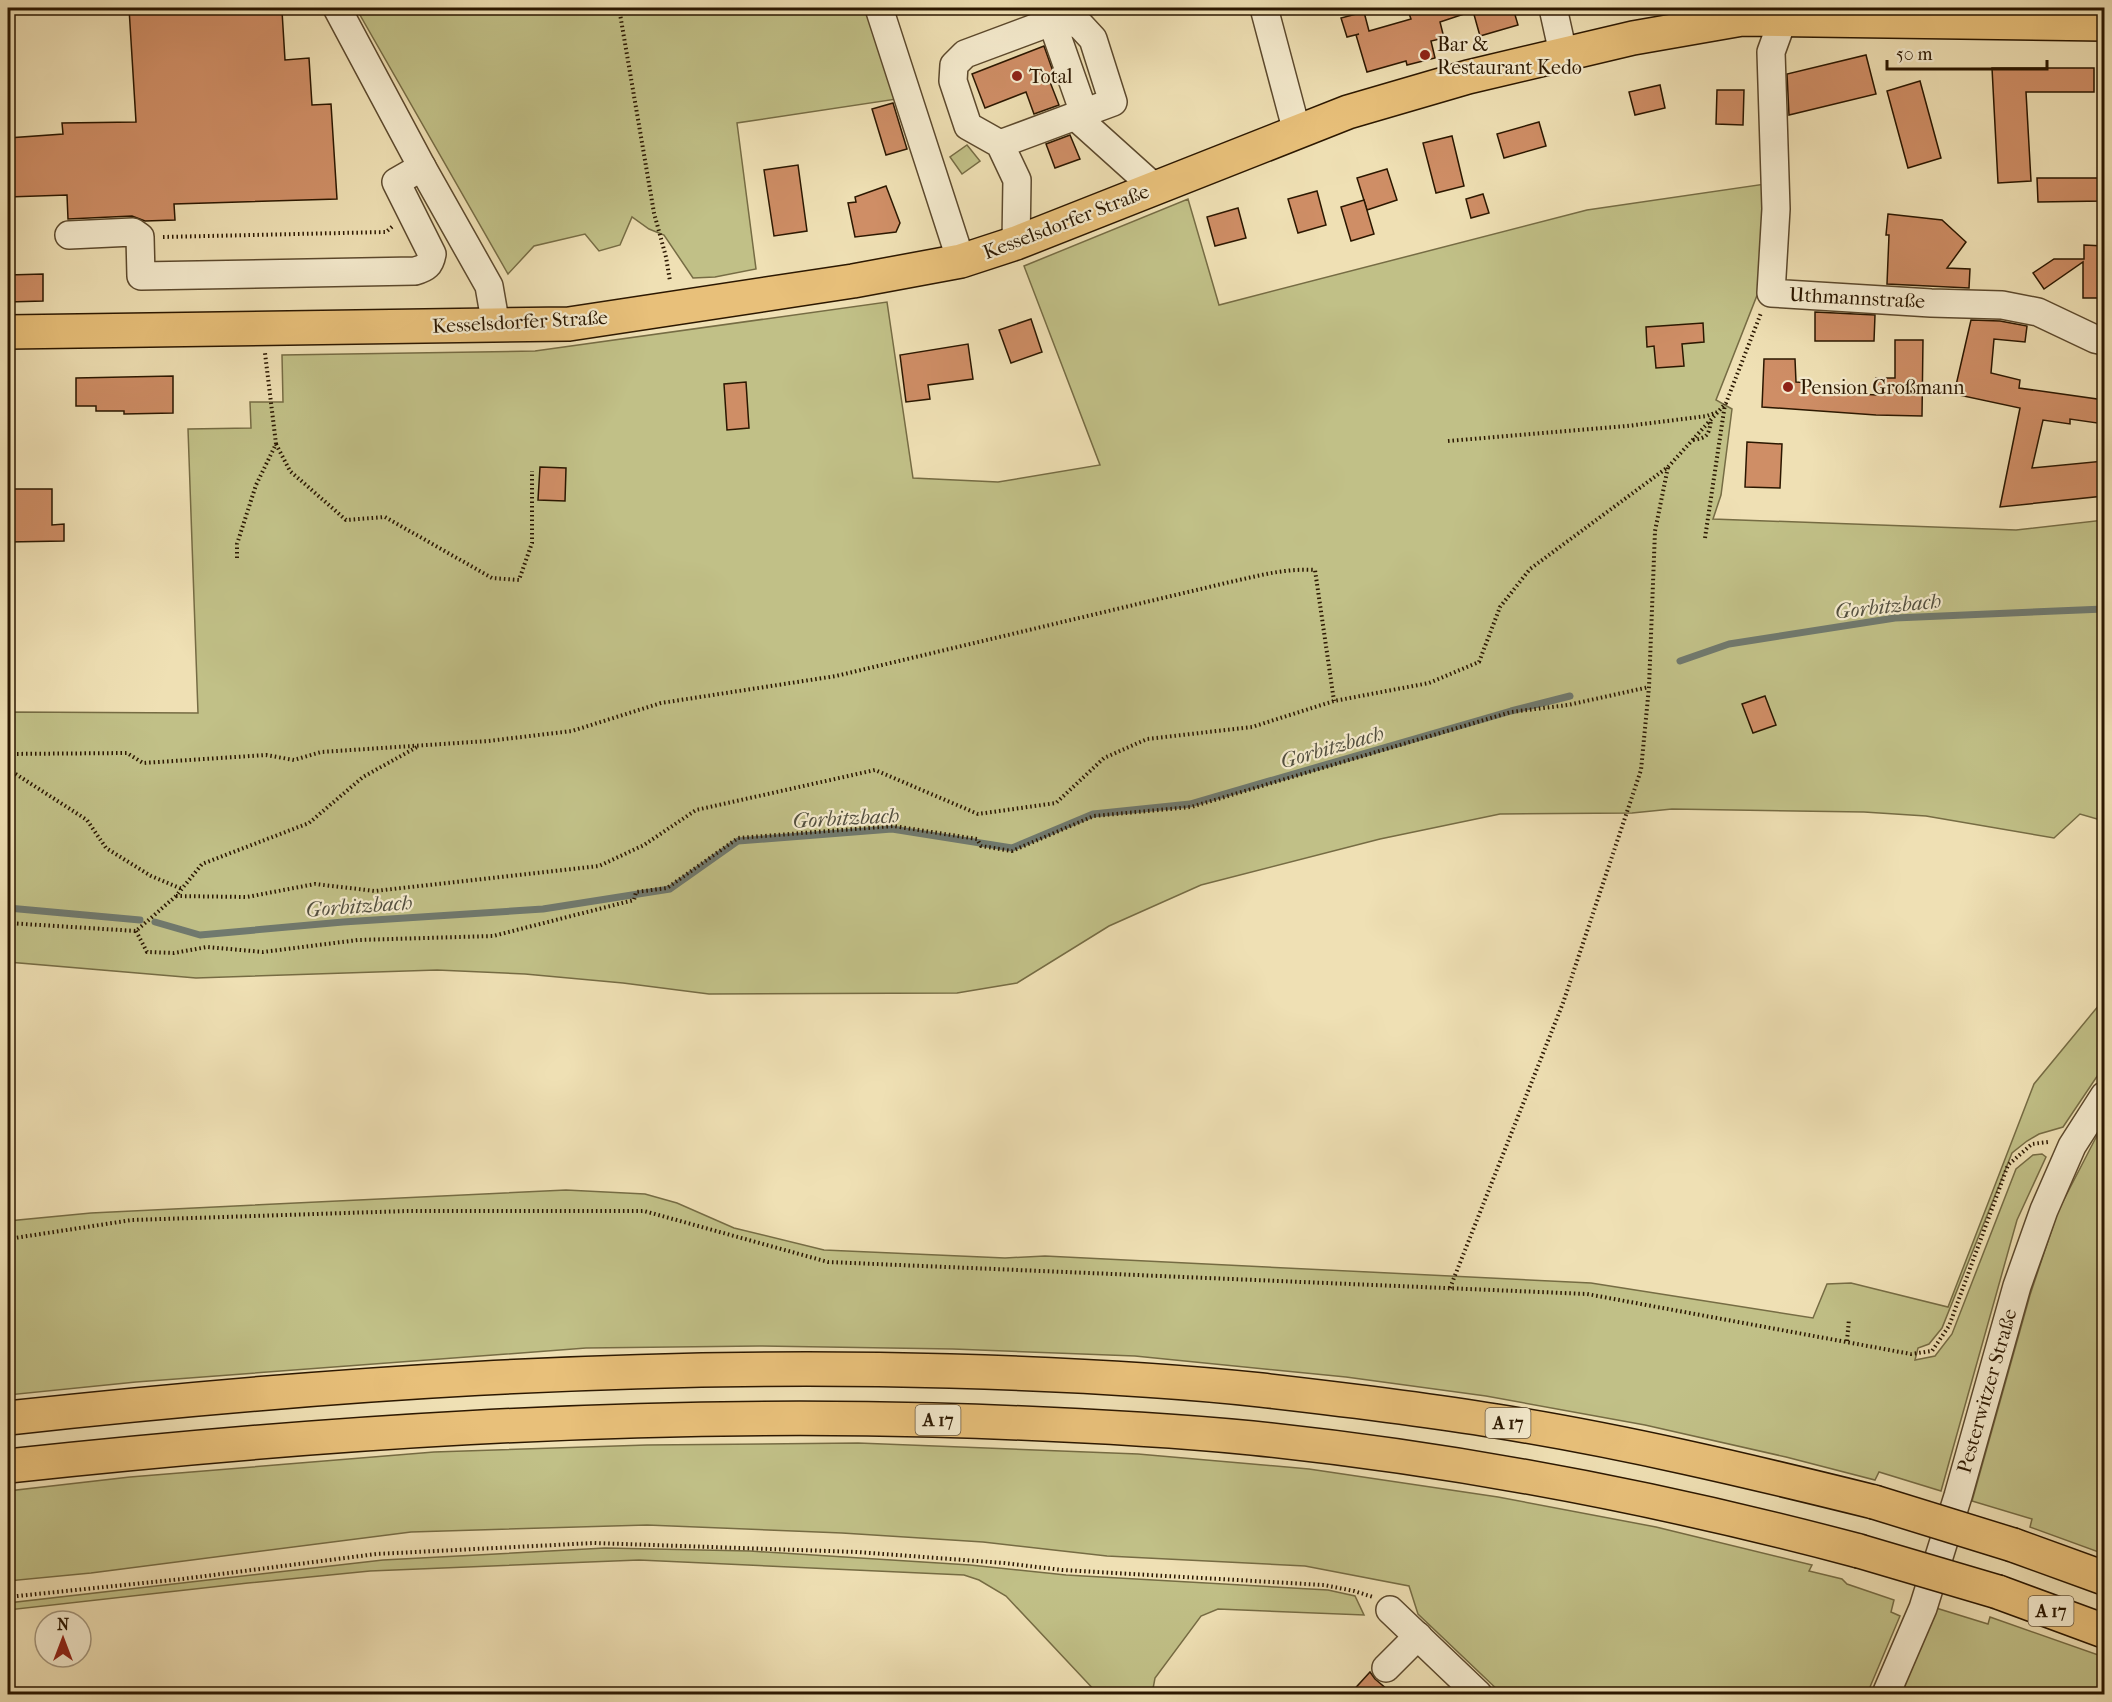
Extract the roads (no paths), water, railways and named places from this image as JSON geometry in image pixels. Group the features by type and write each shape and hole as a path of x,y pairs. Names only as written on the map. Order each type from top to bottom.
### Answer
{"main road":[{"name":"Kesselsdorfer Straße","path":"8,332 569,324 673,309 853,281 961,261 1016,243 1360,109 1563,53 1633,38 1782,13 2104,24"},
{"name":"A 17","path":"8,1418 290,1390 462,1378 638,1371 864,1369 1135,1380 1257,1390 1497,1421 1647,1449 1775,1477 1874,1502 2013,1545 2104,1578"},
{"name":"A 17","path":"8,1466 331,1435 473,1426 750,1418 1006,1422 1127,1428 1250,1438 1371,1452 1492,1470 1639,1498 1763,1525 1859,1551 1998,1592 2104,1631"}],"street":[{"path":"338,8 422,167 489,286 496,326"},
{"path":"879,8 961,261"},
{"path":"1264,8 1297,132"},
{"path":"1552,8 1563,53"},
{"name":"Uthmannstraße","path":"1782,13 1771,52 1776,208 1771,293 2002,305 2038,312 2095,339 2104,340"},
{"path":"1000,144 1113,102 1094,39 1080,25 1059,22 965,54 954,65 953,81 968,126 1000,144 1017,180 1016,243"},
{"path":"1087,112 1155,188"},
{"path":"69,235 133,232 140,237 141,276 416,271 430,263 432,254 396,182 422,167"},
{"name":"Pesterwitzer Straße","path":"1886,1695 1923,1608 1958,1496 2017,1286 2044,1210 2072,1146 2104,1096"},
{"path":"1390,1610 1478,1695"},
{"path":"1386,1668 1418,1636"}],"waterway":[{"name":"Gorbitzbach","path":"1680,661 1729,644 1895,618 2104,609"},
{"name":"Gorbitzbach","path":"155,922 200,935 343,922 543,909 670,889 738,841 892,829 1012,848 1093,814 1190,804 1570,696"},
{"name":"Gorbitzbach","path":"8,908 140,920"}],"place":[{"name":"Bar & Restaurant Kedo","path":"1425,55"},
{"name":"Total","path":"1017,76"},
{"name":"Pension Großmann","path":"1788,387"}]}
